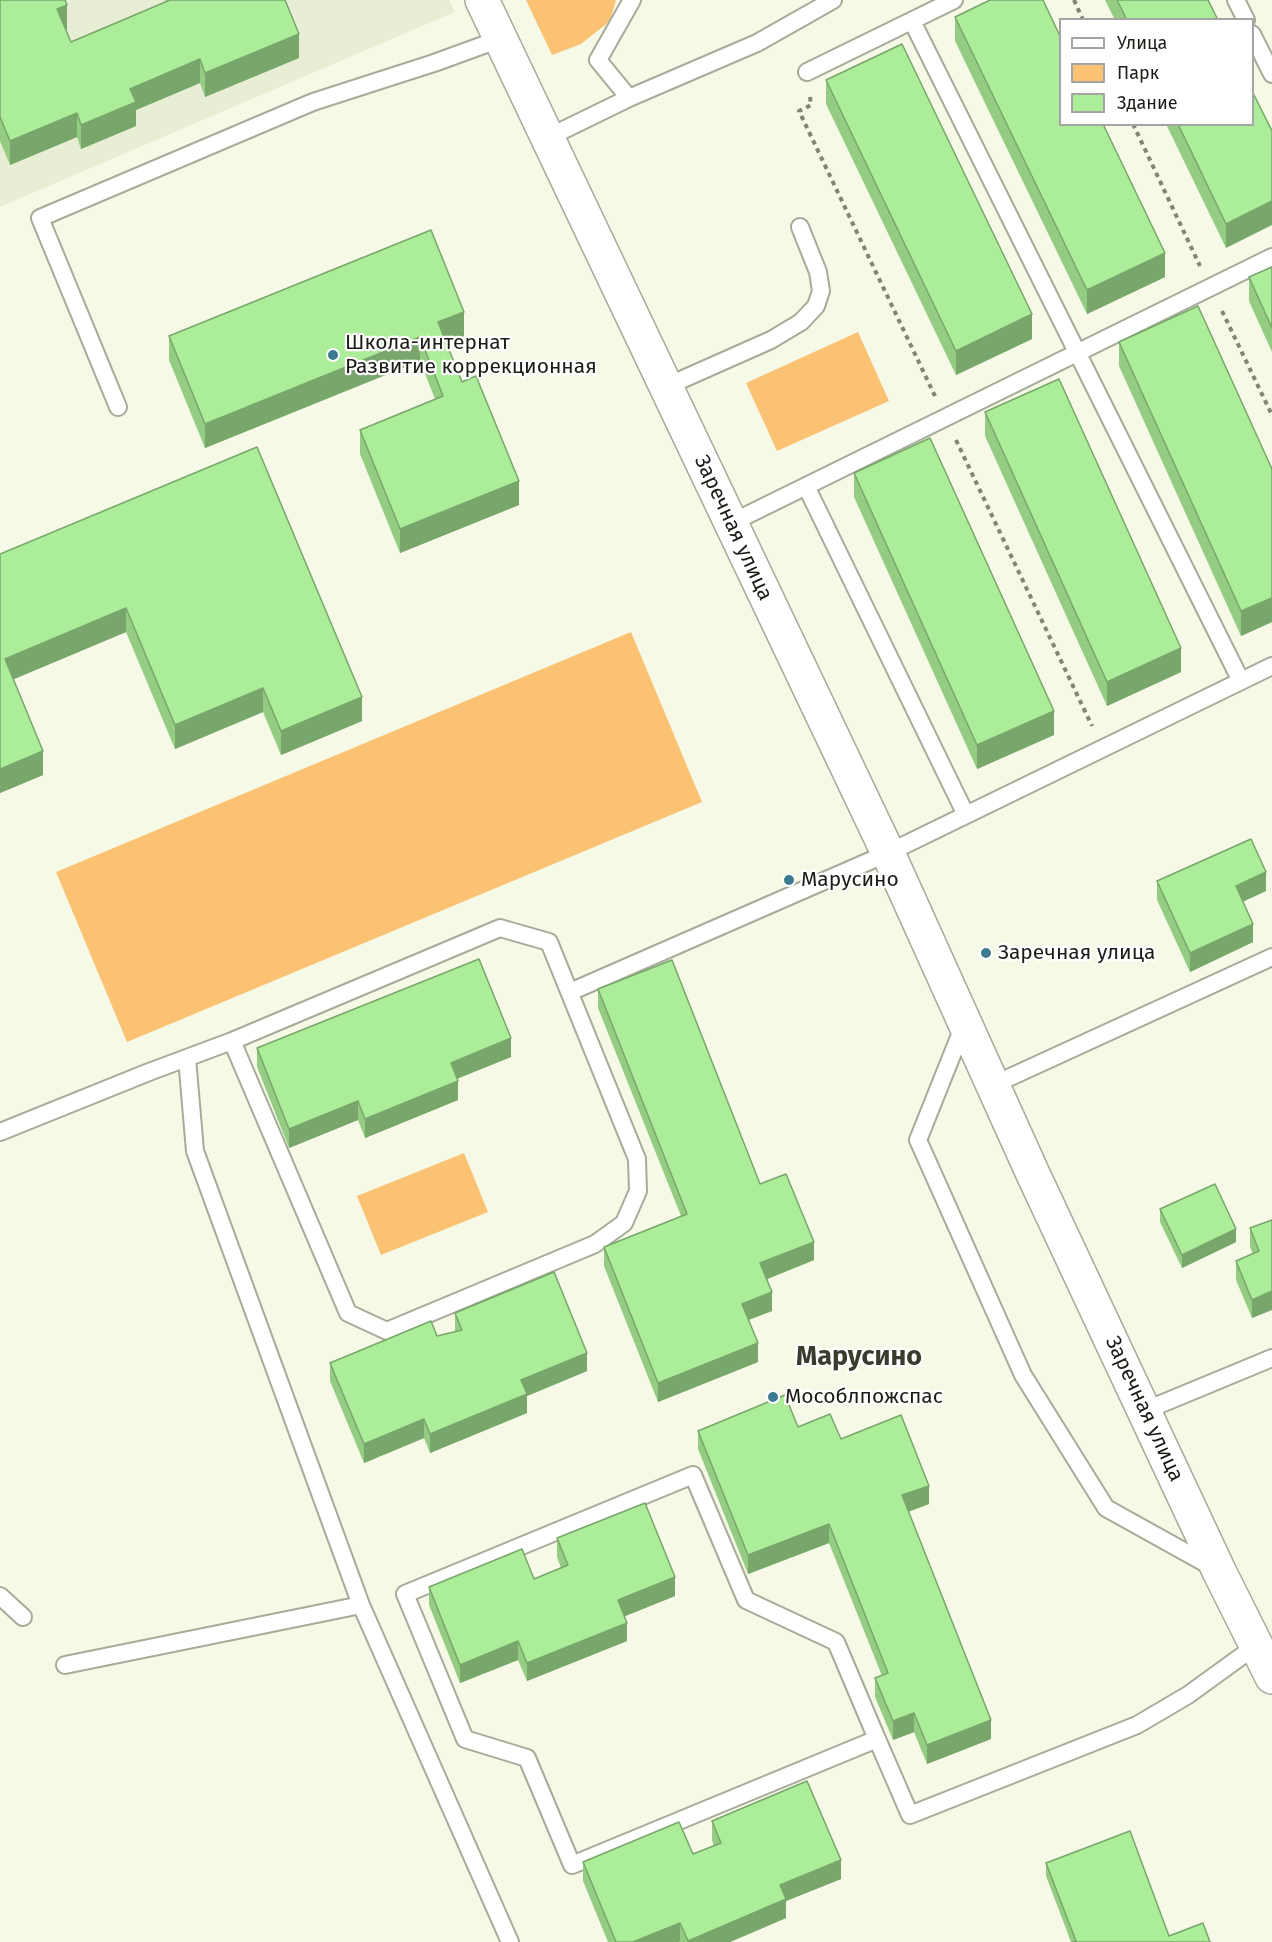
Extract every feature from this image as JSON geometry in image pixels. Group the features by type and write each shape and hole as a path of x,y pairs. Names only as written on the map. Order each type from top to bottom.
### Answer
{"street":[{"name":"Заречная улица","path":"482,0 888,853 1144,1412 1272,1677"}],"lane":[{"path":"628,98 598,60 632,0"},
{"path":"547,138 628,98 757,43 833,0"},
{"path":"807,72 954,0"},
{"path":"1236,0 1245,18"},
{"path":"912,21 1241,681"},
{"path":"1254,38 1272,74"},
{"path":"118,407 40,218 313,102 500,39"},
{"path":"666,387 771,340 801,322 816,306 821,291 818,272 800,227"},
{"path":"731,523 1272,257"},
{"path":"806,486 966,815"},
{"path":"570,992 888,853 1272,666"},
{"path":"0,1131 232,1041 500,928 549,942 637,1160 638,1191 624,1223 595,1245 387,1331 348,1313 232,1041"},
{"path":"993,1085 1272,957"},
{"path":"965,1022 918,1140 1023,1375 1106,1508 1219,1571"},
{"path":"187,1058 195,1151 361,1605 510,1942"},
{"path":"1144,1412 1272,1358"},
{"path":"877,1739 572,1865 527,1758 465,1739 405,1594 693,1475 746,1600 836,1642 910,1815 1137,1725 1188,1695 1257,1645"},
{"path":"0,1596 22,1617"},
{"path":"65,1665 361,1605"}],"path":[{"path":"1074,0 1082,18"}],"shaded area":[{"path":"0,0 449,0 455,12 0,207"}],"green space":[{"path":"526,0 616,0 610,21 581,44 552,55"},
{"path":"858,332 889,401 777,451 746,383"},
{"path":"631,632 702,802 127,1042 56,872"},
{"path":"464,1153 488,1212 381,1255 357,1196"}],"building":[{"path":"0,0 65,0 67,5 57,9 71,42 170,0 285,0 299,34 205,73 200,59 130,89 136,102 81,125 77,113 10,141 0,117"},
{"path":"990,0 1043,0 1059,34 1059,126 1104,126 1165,253 1087,290 955,17"},
{"path":"1117,0 1208,0 1217,18 1126,18"},
{"path":"902,44 1032,314 956,351 826,80"},
{"path":"1254,95 1272,131 1272,201 1226,224 1179,126 1254,126"},
{"path":"431,230 464,312 438,322 462,382 476,376 519,481 400,529 360,430 443,396 420,337 205,424 169,336"},
{"path":"1272,267 1272,328 1249,277"},
{"path":"1198,306 1272,469 1272,598 1241,611 1119,342"},
{"path":"1059,379 1181,648 1107,682 985,412"},
{"path":"930,438 1054,711 977,745 854,473"},
{"path":"257,447 362,697 281,731 263,688 175,725 126,608 5,659 43,751 0,769 0,554"},
{"path":"1251,839 1266,872 1236,886 1253,924 1190,953 1157,881"},
{"path":"479,959 511,1038 451,1063 458,1081 365,1119 358,1101 289,1129 257,1048"},
{"path":"672,960 760,1184 786,1174 814,1242 760,1263 772,1292 742,1304 758,1343 658,1383 604,1247 687,1214 598,989"},
{"path":"1215,1184 1236,1229 1182,1255 1160,1209"},
{"path":"1272,1220 1272,1291 1252,1300 1236,1261 1259,1251 1250,1228"},
{"path":"554,1272 587,1353 521,1380 527,1394 430,1434 424,1419 364,1444 330,1363 431,1321 437,1336 462,1330 455,1313"},
{"path":"785,1395 798,1427 830,1414 841,1439 901,1415 929,1486 902,1495 991,1720 927,1745 914,1713 893,1721 875,1678 888,1673 829,1524 748,1555 698,1431"},
{"path":"645,1503 675,1577 618,1600 627,1623 527,1663 518,1641 460,1665 429,1587 522,1549 534,1579 568,1565 557,1538"},
{"path":"807,1781 841,1860 780,1885 786,1899 688,1941 680,1923 633,1942 616,1942 583,1862 679,1822 693,1854 721,1843 712,1821"},
{"path":"1130,1831 1169,1936 1203,1923 1210,1942 1073,1942 1076,1941 1046,1863"}],"place":[{"name":"Школа-интернат Развитие коррекционная","path":"333,355"},
{"name":"Марусино","path":"789,880"},
{"name":"Заречная улица","path":"986,953"},
{"name":"Мособлпожспас","path":"773,1397"}],"district":[{"name":"Марусино","path":"859,1357"}]}
